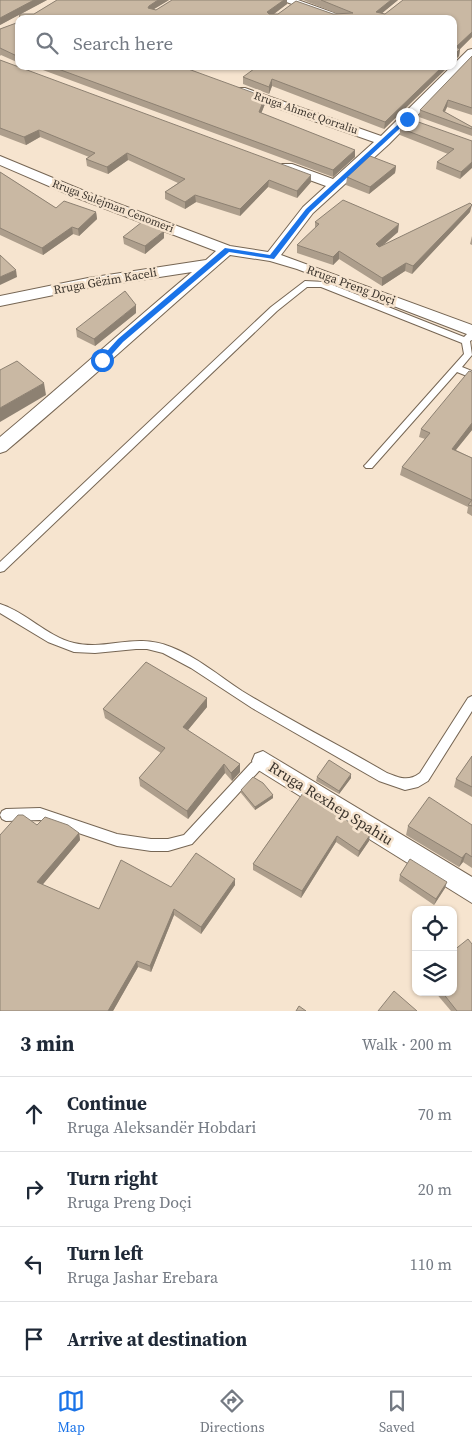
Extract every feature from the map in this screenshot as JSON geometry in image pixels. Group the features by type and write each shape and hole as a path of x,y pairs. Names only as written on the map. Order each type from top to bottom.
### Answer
{"street":[{"path":"289,2 332,15"},
{"path":"272,258 308,210 407,119 451,70"},
{"name":"Rruga Ahmet Qorraliu","path":"227,86 384,141"},
{"path":"407,119 421,124"},
{"name":"Rruga Sulejman Cenomeri","path":"0,160 77,193 228,250"},
{"path":"271,160 336,185"},
{"path":"0,447 78,382 121,340 228,250"},
{"name":"Rruga Preng Doçi","path":"228,250 272,258 330,276 470,335"},
{"name":"Rruga Gëzim Kaceli","path":"0,301 88,283 211,264"},
{"name":"Rruga Rexhep Spahiu","path":"263,761 472,891"}],"lane":[{"path":"0,568 274,309 305,284 322,284 470,335 468,354 369,466"},
{"path":"456,368 472,375"},
{"path":"0,608 53,640 72,646 85,649 135,644 166,649 238,694 374,772 408,786 416,784 424,776 472,701"},
{"name":"Rruga Rexhep Spahiu","path":"6,815 40,814 118,840 168,845 188,840 254,767 263,761"}],"building":[{"path":"0,0 34,0 0,18"},
{"path":"57,0 158,0 148,8 156,10 172,0 284,0 267,12 269,14 278,14 296,1 333,14 353,13 321,0 391,0 376,12 385,14 403,0 472,0 472,32 457,46 457,15 20,15 34,14"},
{"path":"15,23 15,55 0,48 0,29"},
{"path":"472,56 472,108 448,100 443,111 472,127 472,129 420,110"},
{"path":"0,60 15,66 15,70 27,70 311,175 297,191 269,180 240,209 195,195 185,202 165,192 185,179 127,153 107,167 86,159 95,153 39,130 24,137 0,128"},
{"path":"61,70 191,70 265,97 259,112 355,150 333,170"},
{"path":"253,70 439,70 385,122 272,79 269,87 243,77"},
{"path":"410,119 472,141 472,162 461,172 437,162 454,149 400,128"},
{"path":"370,156 396,166 370,187 347,177"},
{"path":"0,172 56,208 64,201 96,212 78,229 72,227 42,248 0,228"},
{"path":"343,200 399,224 376,244 379,247 470,203 472,205 413,266 406,263 382,278 339,251 333,257 297,245 319,224 315,222"},
{"path":"142,222 164,231 145,246 123,237"},
{"path":"0,255 16,270 0,277"},
{"path":"125,291 136,305 94,339 76,329"},
{"path":"17,361 44,383 0,408 0,370"},
{"path":"469,371 472,372 472,423 452,449 472,458 472,500 402,467 430,433 421,429"},
{"path":"146,662 207,698 183,727 240,764 231,773 224,764 187,811 139,778 165,748 103,709"},
{"path":"472,756 472,787 456,779"},
{"path":"329,760 351,774 339,791 317,777"},
{"path":"253,777 263,783 273,795 255,807 241,790"},
{"path":"303,793 370,835 359,851 337,836 302,891 253,864"},
{"path":"429,797 472,825 472,857 466,853 462,858 408,826"},
{"path":"18,815 23,815 37,825 45,817 68,825 79,833 37,882 99,909 121,860 171,887 196,853 235,879 201,927 174,909 150,966 137,961 108,1011 0,1011 0,835"},
{"path":"410,859 447,882 436,899 400,875"},
{"path":"468,939 472,944 472,1011 457,1011 445,996 457,996 457,948"},
{"path":"394,991 417,1011 378,1011"},
{"path":"299,1006 306,1011 296,1011"}],"route":[{"path":"102,360 121,340 228,250 272,258 308,210 407,119"}]}
